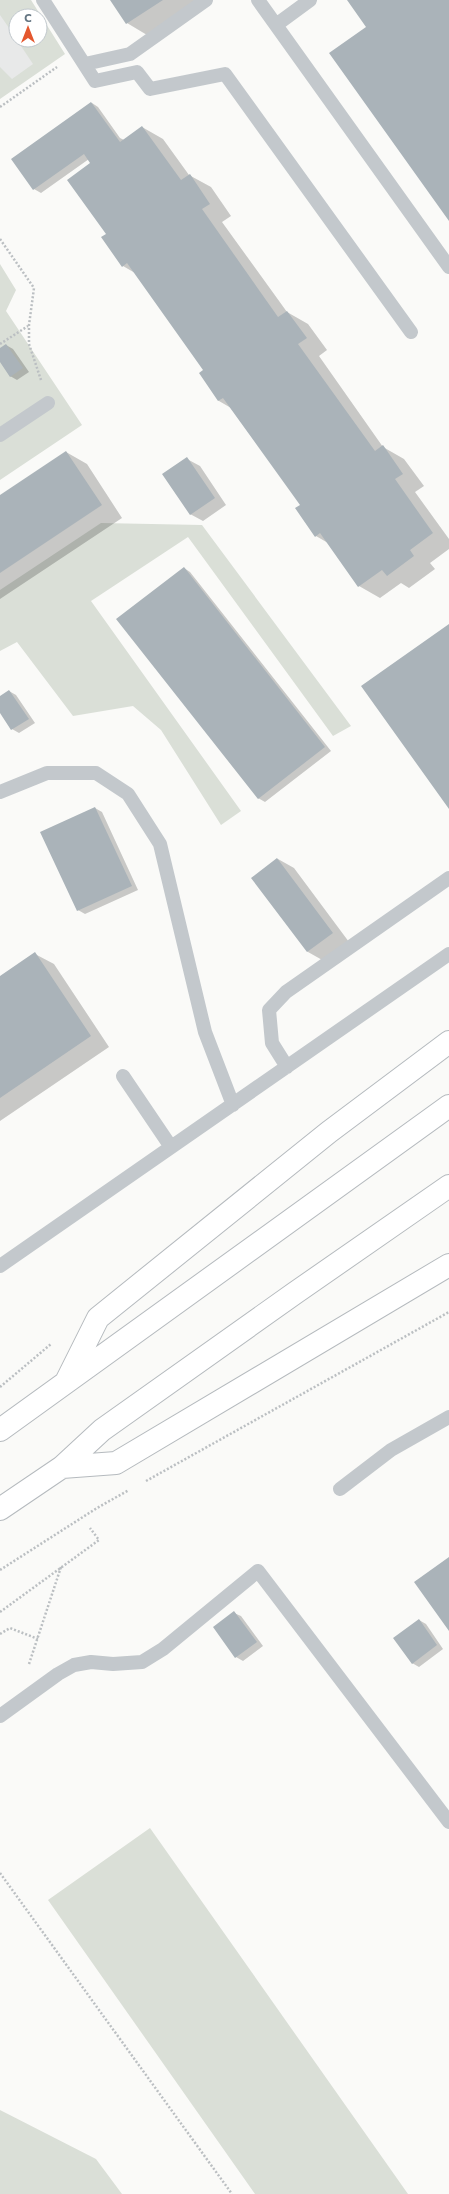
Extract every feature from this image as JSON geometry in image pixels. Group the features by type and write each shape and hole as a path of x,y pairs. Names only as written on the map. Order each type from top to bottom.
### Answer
{"main road":[{"path":"66,1383 98,1318 329,1132 449,1042"},
{"path":"0,1430 449,1106"},
{"path":"0,1509 62,1467 102,1430 449,1186"},
{"path":"62,1467 116,1464 449,1265"}],"lane":[{"path":"43,0 95,81 137,72 150,89 225,74 411,332"},
{"path":"81,59 130,54 206,0"},
{"path":"258,0 449,267"},
{"path":"276,24 310,0"},
{"path":"0,435 48,403"},
{"path":"0,792 47,773 96,773 128,794 160,844 205,1032 232,1105"},
{"path":"287,1067 272,1043 269,1010 286,992 449,878"},
{"path":"0,1266 449,954"},
{"path":"123,1076 171,1147"},
{"path":"340,1489 391,1450 449,1417"},
{"path":"0,1716 58,1674 74,1665 90,1662 113,1664 142,1662 163,1649 258,1571 449,1822"}],"path":[{"path":"0,107 81,59"},
{"path":"0,239 34,288 29,325 29,344 48,403"},
{"path":"0,344 29,325"},
{"path":"139,1485 449,1312"},
{"path":"0,1570 97,1508 132,1489"},
{"path":"0,1612 99,1540 90,1528"},
{"path":"29,1666 61,1567"},
{"path":"0,1634 10,1628 38,1640"},
{"path":"0,1873 232,2194"}],"shaded area":[{"path":"0,0 31,0 36,8 8,8 8,26 0,15"},
{"path":"0,5 8,17 8,48 29,48 41,66 0,93"},
{"path":"48,27 65,54 0,99 0,67 12,79 33,64 22,48 48,48"},
{"path":"0,264 16,290 6,311 82,425 0,480"},
{"path":"101,523 202,525 351,726 333,736 188,537 91,601 241,811 221,825 161,730 133,706 73,716 17,642 0,651 0,590"},
{"path":"150,1828 408,2194 255,2194 48,1900"},
{"path":"0,2110 96,2159 122,2194 0,2194"}],"building":[{"path":"110,0 163,0 126,24"},
{"path":"347,0 449,0 449,221 329,53 366,27"},
{"path":"91,102 120,142 142,126 181,180 190,174 210,204 202,209 278,317 287,311 307,338 298,344 375,451 383,445 403,474 395,479 433,533 410,550 414,556 387,576 382,570 358,587 320,533 315,537 295,508 300,505 223,398 218,401 199,373 203,370 127,263 122,267 101,237 106,234 67,180 90,163 84,154 33,190 11,159"},
{"path":"6,344 23,368 10,377 0,362 0,348"},
{"path":"66,451 102,505 0,573 0,495"},
{"path":"187,457 215,498 190,515 162,474"},
{"path":"184,567 325,747 258,799 116,619"},
{"path":"449,624 449,809 361,686"},
{"path":"9,690 29,719 11,730 0,713 0,696"},
{"path":"95,807 132,886 77,911 40,832"},
{"path":"277,858 333,933 307,952 251,878"},
{"path":"35,952 91,1036 0,1098 0,976"},
{"path":"449,1557 449,1631 414,1582"},
{"path":"234,1611 257,1642 235,1658 213,1627"},
{"path":"419,1619 437,1645 412,1664 393,1638"}]}
